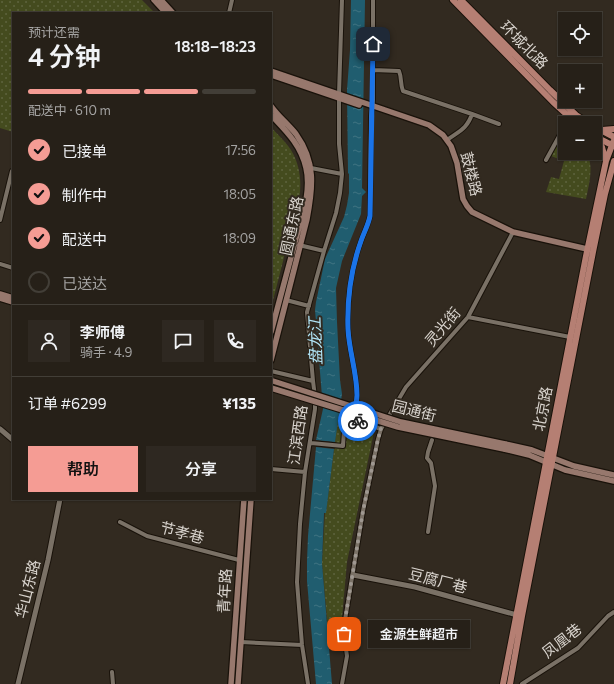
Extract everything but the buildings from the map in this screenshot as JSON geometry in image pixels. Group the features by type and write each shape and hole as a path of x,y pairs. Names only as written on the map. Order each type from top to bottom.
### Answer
{"main road":[{"path":"154,0 165,12"},
{"path":"161,0 172,12"},
{"name":"环城北路","path":"453,0 566,116"},
{"name":"环城北路","path":"461,0 578,116"},
{"name":"鼓楼路","path":"272,70 339,96"},
{"name":"鼓楼路","path":"272,75 429,125 436,129 447,140 454,153 461,192 467,206 472,212 513,234"},
{"name":"鼓楼路","path":"370,106 434,131 446,142 451,154 458,192 464,208 470,214 480,220 513,234 587,250"},
{"name":"圆通东路","path":"272,107 278,116 295,132 307,153 311,168 311,197 301,245 272,356"},
{"name":"圆通东路","path":"272,116 289,134 296,144 303,156 307,169 306,197 272,328"},
{"path":"602,129 614,129"},
{"path":"602,132 613,142"},
{"path":"602,139 613,142"},
{"name":"北京路","path":"510,684 570,337 604,168 613,142"},
{"path":"602,149 604,168"},
{"name":"北京路","path":"504,684 549,461 593,252 614,161"},
{"path":"610,175 614,168"},
{"path":"0,294 12,298"},
{"path":"0,298 12,302"},
{"name":"园通街","path":"272,381 400,422 505,446 549,461"},
{"name":"园通街","path":"272,388 398,427 505,446"},
{"path":"549,461 614,475"},
{"path":"549,461 565,470 614,480"},
{"name":"青年路","path":"231,684 244,500"},
{"name":"青年路","path":"238,684 251,500"}],"street":[{"path":"229,12 232,0"},
{"name":"江滨西路","path":"308,684 302,645 297,582 300,524 305,472 313,443 315,409 307,312 336,213 340,192 342,174 339,144 339,96 342,0"},
{"path":"313,443 343,446 344,431 352,419 357,397 348,330 349,292 361,241 367,229 370,216 370,106 373,70 373,0"},
{"path":"373,70 399,71 403,91 499,124"},
{"path":"447,140 462,131 467,126 472,114"},
{"path":"546,160 558,138"},
{"path":"311,168 342,174"},
{"path":"0,220 12,171"},
{"name":"灵光街","path":"342,684 347,656 344,628 363,511 381,429 406,387 468,317 513,234"},
{"path":"294,244 324,251"},
{"path":"0,264 12,268"},
{"path":"286,300 309,306"},
{"path":"468,317 570,337"},
{"path":"272,371 313,381"},
{"path":"352,419 381,429"},
{"path":"0,429 12,439"},
{"path":"428,532 435,486 431,463 427,458 432,440"},
{"path":"272,469 305,472"},
{"name":"华山东路","path":"18,684 48,560 60,500"},
{"name":"节孝巷","path":"120,522 153,538 239,560"},
{"name":"豆腐厂巷","path":"353,575 415,587 517,615"},
{"name":"凤凰巷","path":"522,684 578,648 608,616 614,612"},
{"path":"241,642 302,645"},
{"path":"112,672 113,684"}],"green space":[{"path":"0,0 142,0 154,12 12,12 12,132 0,128"},
{"path":"272,128 291,150 299,173 300,196 298,208 272,304"},
{"path":"558,142 558,159 551,156"},
{"path":"561,160 589,160 591,170 586,199 546,192 551,177 559,179 564,161"},
{"path":"337,421 374,432 347,562 341,629 328,630 322,563 325,512 336,442"}],"water":[{"path":"351,0 365,0 362,188 366,192 362,196 361,214 342,261 336,288 340,380 342,394 335,442 316,440 323,409 315,310 325,259 344,217 349,193 347,90 350,50"},
{"path":"316,447 334,449 326,513 324,513 322,563 332,684 316,684 307,581 308,536"}],"way so far":[{"path":"344,634 363,511 381,429 358,421"}],"place":[{"name":"金源生鲜超市","path":"344,634"}],"route":[{"path":"358,421 352,419 357,397 348,330 348,314 349,292 353,272 361,241 367,229 370,216 373,44"}],"water label":[{"name":"盘龙江","path":"315,341"}]}
